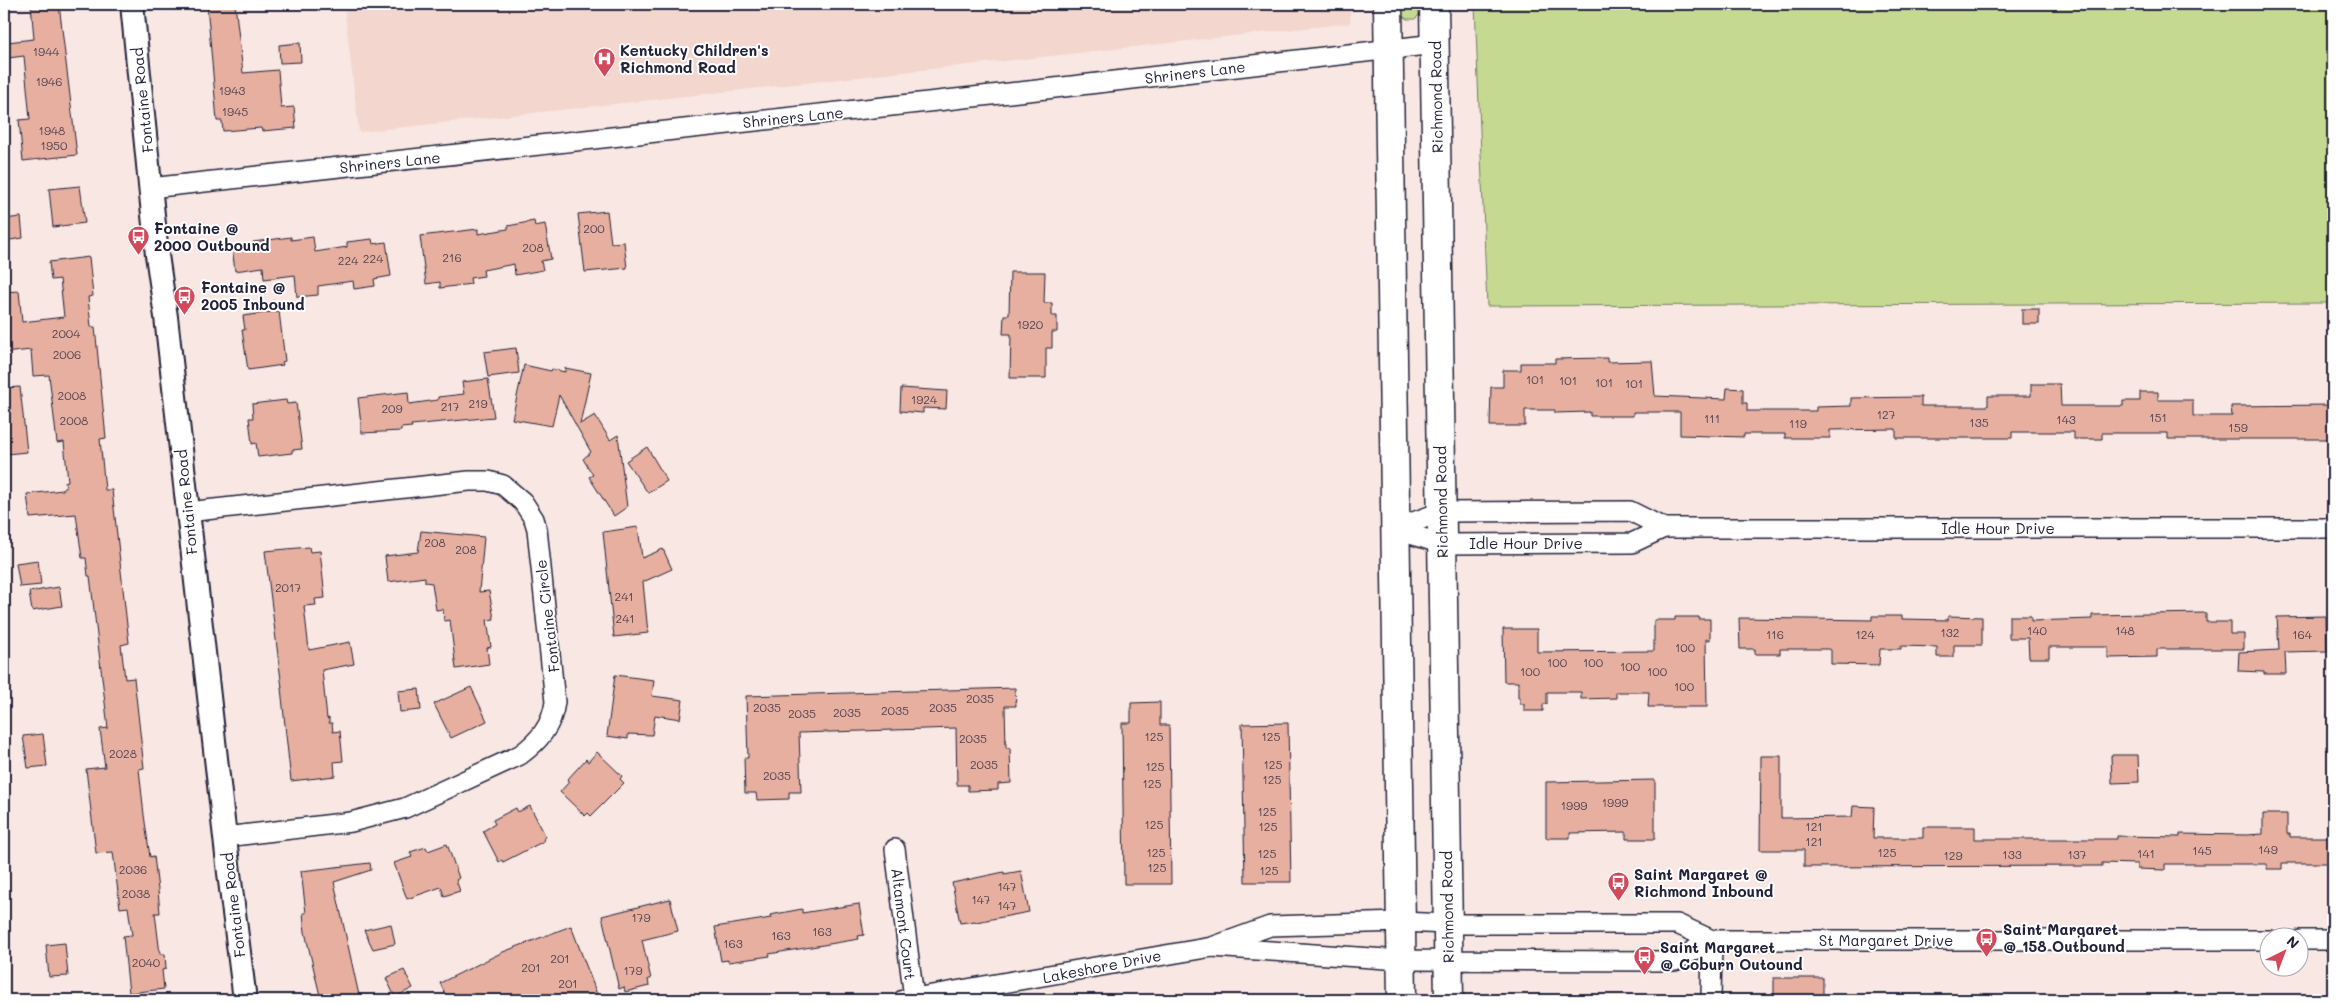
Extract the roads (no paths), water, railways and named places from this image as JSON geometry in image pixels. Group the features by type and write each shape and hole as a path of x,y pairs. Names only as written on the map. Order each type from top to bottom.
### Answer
{"main road":[{"path":"1388,4 1402,1000"},
{"name":"Richmond Road","path":"1434,4 1449,1000"}],"street":[{"name":"Fontaine Road","path":"132,4 150,188 245,1000"},
{"name":"Shriners Lane","path":"150,188 1051,89 1435,44"},
{"name":"Fontaine Circle","path":"187,512 469,481 488,481 503,485 514,492 534,519 537,529 555,702 550,721 534,745 520,755 405,808 350,822 225,837"},
{"name":"Idle Hour Drive","path":"1394,529 1441,512 1630,511 1664,528"},
{"name":"Idle Hour Drive","path":"1394,529 1442,544 1632,543 1664,528 2333,528"},
{"name":"Altamont Court","path":"895,849 908,999"},
{"name":"Lakeshore Drive","path":"908,999 1212,947 1270,926 1400,922 1448,924"},
{"name":"St Margaret Drive","path":"1448,924 1677,924 1712,940 2260,940"},
{"name":"St Margaret Drive","path":"1448,961 1675,960 1712,940"},
{"path":"1711,1000 1712,940"},
{"path":"2310,940 2333,940"},
{"name":"Lakeshore Drive","path":"1212,947 1401,960 1448,961"}],"place":[{"name":"Kentucky Children's Richmond Road","path":"604,78"},
{"name":"Fontaine @ 2000 Outbound","path":"138,256"},
{"name":"Fontaine @ 2005 Inbound","path":"185,315"},
{"name":"Saint Margaret @ Richmond Inbound","path":"1618,902"},
{"name":"Saint Margaret @ 158 Outbound","path":"1987,957"},
{"name":"Saint Margaret @ Coburn Outound","path":"1644,975"}]}
